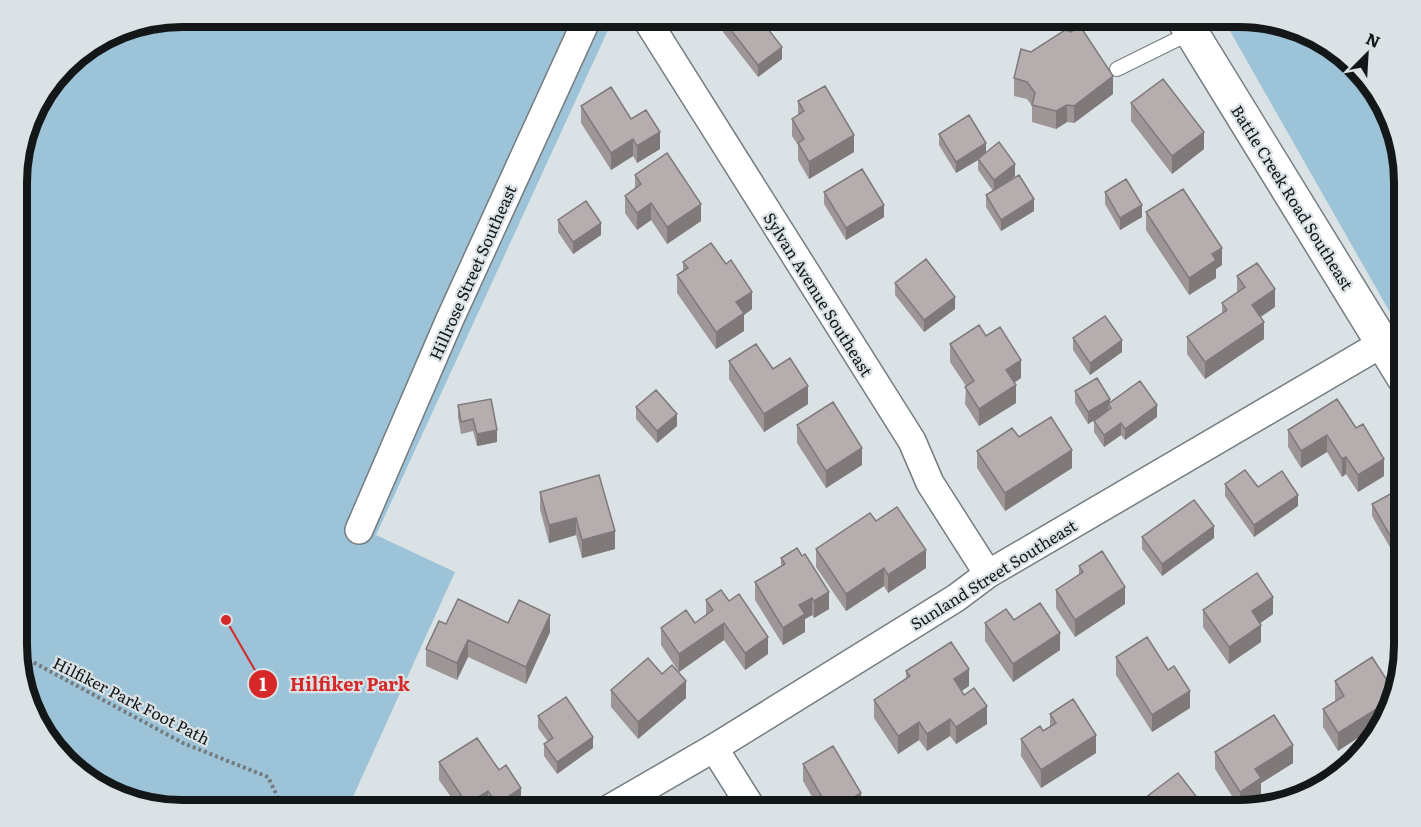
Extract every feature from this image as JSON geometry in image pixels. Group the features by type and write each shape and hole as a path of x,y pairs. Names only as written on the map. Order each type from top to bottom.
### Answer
{"main road":[{"name":"Battle Creek Road Southeast","path":"1189,27 1394,361"}],"street":[{"name":"Hillrose Street Southeast","path":"359,530 450,319 583,27"},
{"name":"Sylvan Avenue Southeast","path":"652,27 905,431 930,483 988,574"},
{"name":"Sunland Street Southeast","path":"624,800 714,748 956,598 988,574 1383,343"},
{"path":"714,748 747,800"}],"lane":[{"path":"1117,69 1182,27"}],"path":[{"name":"Hilfiker Park Foot Path","path":"28,659 183,742 268,777 279,800"}],"shaded area":[{"path":"171,27 609,27 376,535 455,572 352,800 161,799 122,788 104,779 72,755 59,740 43,714 35,695 28,666 27,182 32,142 43,113 59,87 87,59 132,35"},
{"path":"1228,27 1260,28 1279,32 1299,39 1334,59 1337,62 1337,84 1359,84 1378,113 1386,132 1394,171 1394,319"}],"building":[{"path":"728,27 767,27 782,47 758,65"},
{"path":"1081,27 1113,76 1074,106 1067,105 1056,111 1032,105 1035,93 1027,82 1014,78 1021,49 1031,52 1065,30 1071,32"},
{"path":"1163,79 1204,132 1172,156 1131,103"},
{"path":"825,86 854,135 809,162 798,143 804,139 792,119 804,111 798,101"},
{"path":"611,87 631,119 646,110 660,132 637,146 633,139 611,153 581,106"},
{"path":"969,115 986,143 956,162 939,134"},
{"path":"999,142 1015,164 994,180 978,159"},
{"path":"667,153 701,204 667,227 651,203 637,213 625,196 641,184 635,175"},
{"path":"862,169 884,205 846,228 824,192"},
{"path":"1019,175 1034,199 1001,220 986,195"},
{"path":"1126,179 1142,205 1120,218 1105,192"},
{"path":"1183,189 1222,248 1212,254 1216,260 1189,278 1146,212"},
{"path":"586,201 601,223 573,242 558,220"},
{"path":"711,243 726,264 731,260 752,292 736,302 744,313 716,332 677,275 688,268 683,262"},
{"path":"926,259 955,297 924,320 895,283"},
{"path":"1257,263 1275,289 1252,305 1264,322 1205,362 1187,337 1227,310 1222,303 1245,287 1237,276"},
{"path":"1105,316 1122,340 1090,363 1073,338"},
{"path":"979,325 986,336 1000,327 1021,360 1006,370 1016,385 979,409 965,387 974,381 950,344"},
{"path":"756,344 773,369 790,358 808,386 764,414 729,361"},
{"path":"1097,378 1110,399 1088,412 1075,391"},
{"path":"1140,381 1157,405 1125,429 1121,423 1104,435 1094,421 1111,408 1108,404"},
{"path":"656,390 677,414 657,431 636,407"},
{"path":"491,399 497,430 477,434 473,419 461,422 458,405"},
{"path":"1337,399 1356,428 1363,424 1384,459 1358,475 1346,457 1342,459 1327,435 1301,451 1288,430"},
{"path":"833,402 862,448 826,471 797,425"},
{"path":"1051,417 1072,450 1005,493 977,451 1012,428 1019,437"},
{"path":"1245,470 1258,487 1282,471 1298,495 1254,525 1225,484"},
{"path":"599,475 615,531 582,540 576,518 549,525 540,492"},
{"path":"1394,492 1394,542 1372,504"},
{"path":"1194,500 1214,526 1162,564 1142,537"},
{"path":"897,507 926,550 888,575 884,568 846,594 816,549 870,513 876,521"},
{"path":"797,548 802,556 805,554 829,592 814,601 812,598 799,605 805,614 783,628 755,582 785,564 781,558"},
{"path":"1102,551 1125,587 1075,620 1056,590 1083,572 1079,566"},
{"path":"1257,573 1273,597 1252,611 1261,625 1229,647 1203,610"},
{"path":"721,590 729,601 739,594 768,637 745,653 724,623 679,654 661,628 686,610 695,623 713,610 706,600"},
{"path":"458,599 508,623 519,600 550,615 526,667 468,640 457,663 426,649 439,621 446,624"},
{"path":"1040,603 1060,633 1013,664 985,623 1006,609 1014,620"},
{"path":"1147,637 1168,670 1174,666 1190,691 1152,715 1116,657"},
{"path":"951,642 969,669 954,679 964,695 974,688 987,706 956,727 950,719 927,734 919,722 898,736 874,700 910,676 906,671"},
{"path":"1372,657 1389,683 1381,706 1338,733 1323,709 1344,696 1335,681"},
{"path":"648,658 662,674 672,665 686,681 638,722 611,690"},
{"path":"566,697 593,737 557,762 544,744 553,738 538,716"},
{"path":"1073,699 1096,735 1041,770 1021,739 1040,726 1043,731 1056,723 1050,714"},
{"path":"1274,715 1293,745 1255,769 1261,778 1240,792 1215,752"},
{"path":"477,738 499,770 506,765 521,788 503,800 494,800 488,791 473,800 464,800 439,762"},
{"path":"833,746 861,793 849,800 817,800 822,797 803,764"},
{"path":"1178,773 1199,800 1142,800"}],"place":[{"name":"Hilfiker Park","path":"226,620"}]}
